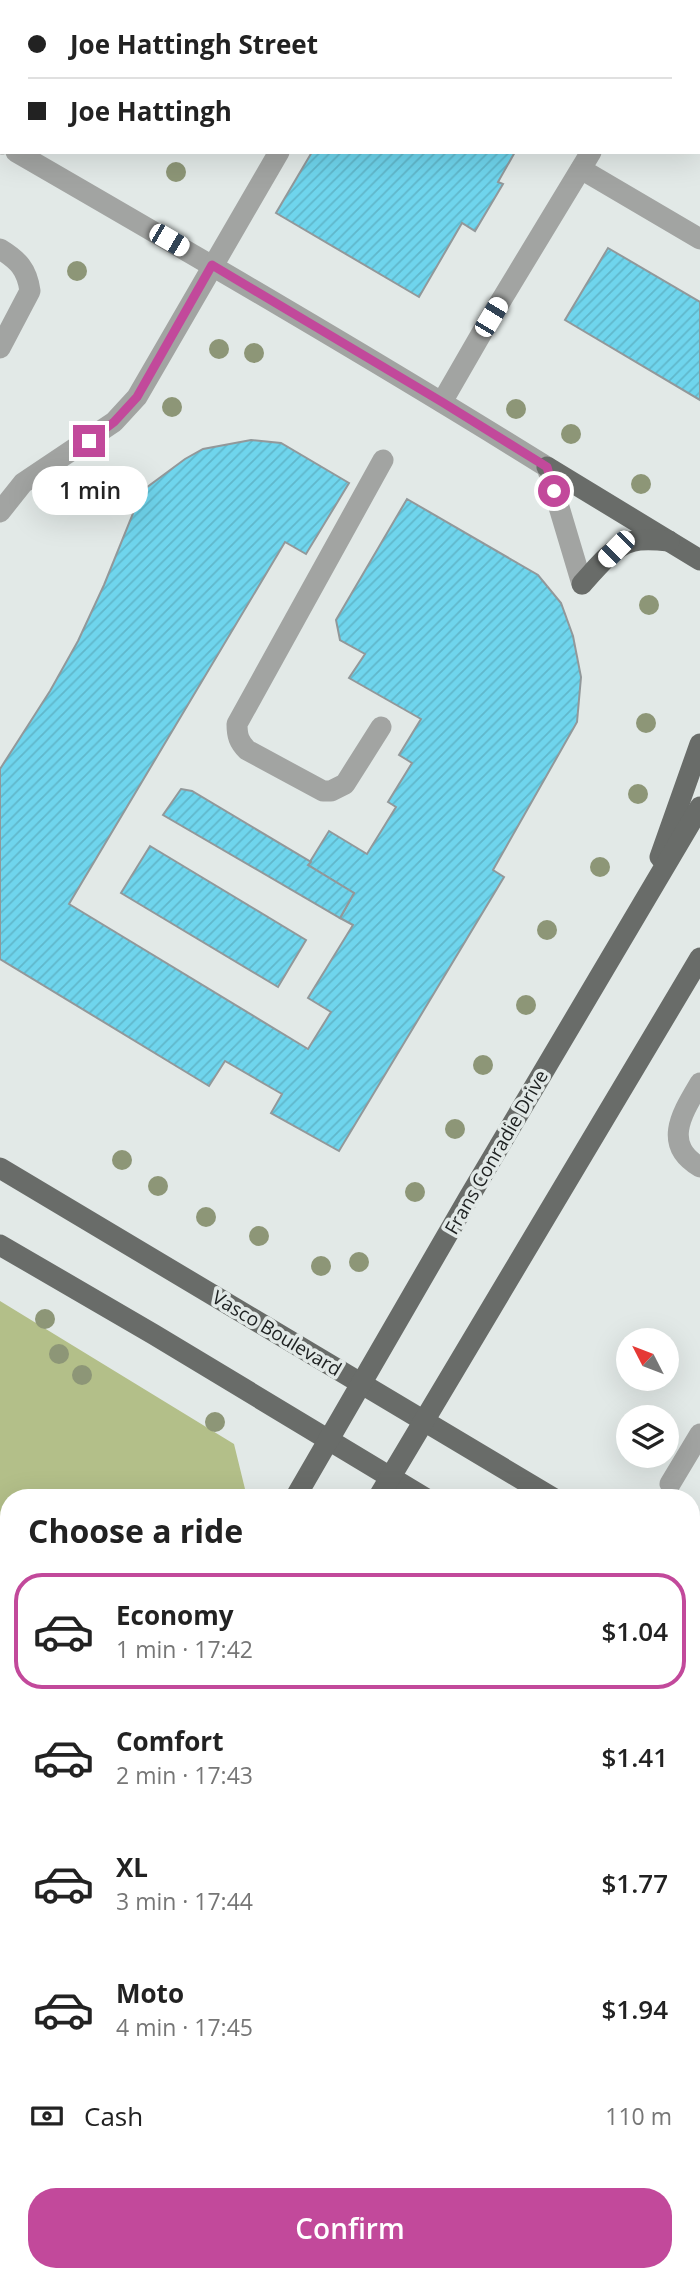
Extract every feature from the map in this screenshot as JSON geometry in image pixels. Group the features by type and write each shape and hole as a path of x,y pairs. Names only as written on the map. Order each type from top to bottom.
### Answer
{"main road":[{"path":"547,467 700,560"},
{"path":"582,584 616,549 629,542 671,541"},
{"path":"644,902 700,744"},
{"name":"Frans Conradie Drive","path":"300,1489 700,807"},
{"path":"383,1489 700,958"},
{"name":"Vasco Boulevard","path":"0,1168 538,1489"},
{"path":"0,1245 410,1489"}],"street":[{"path":"19,154 212,265 547,467 582,584"},
{"path":"0,513 23,483 114,422 137,397 278,154"},
{"path":"442,402 586,161 700,239"},
{"path":"0,248 18,260 26,270 30,291 0,348"},
{"path":"381,727 345,784 331,791 323,791 255,755 241,744 237,735 237,724 383,460"},
{"path":"700,1083 682,1114 678,1134 684,1154 700,1167"},
{"path":"670,1484 700,1434"}],"green space":[{"path":"0,1301 234,1444 245,1489 0,1489"}],"building":[{"path":"311,154 514,154 498,182 503,184 475,231 462,223 419,297 276,213"},
{"path":"608,248 700,302 700,400 565,320"},
{"path":"251,440 281,443 349,483 306,554 285,542 69,904 308,1049 331,1012 308,998 353,925 340,918 354,893 308,865 329,831 367,854 396,807 388,802 412,763 399,755 421,719 349,678 365,654 340,640 336,620 407,499 538,575 561,603 573,636 581,677 577,722 493,870 504,877 339,1151 271,1113 282,1094 225,1061 209,1086 0,959 0,769 50,691 78,641 146,488 203,449"},
{"path":"181,789 192,791 311,862 308,865 354,893 340,918 163,815"},
{"path":"150,846 306,940 278,987 121,893"}],"route":[{"path":"89,441 114,422 137,397 212,265 547,467 554,491"}]}
